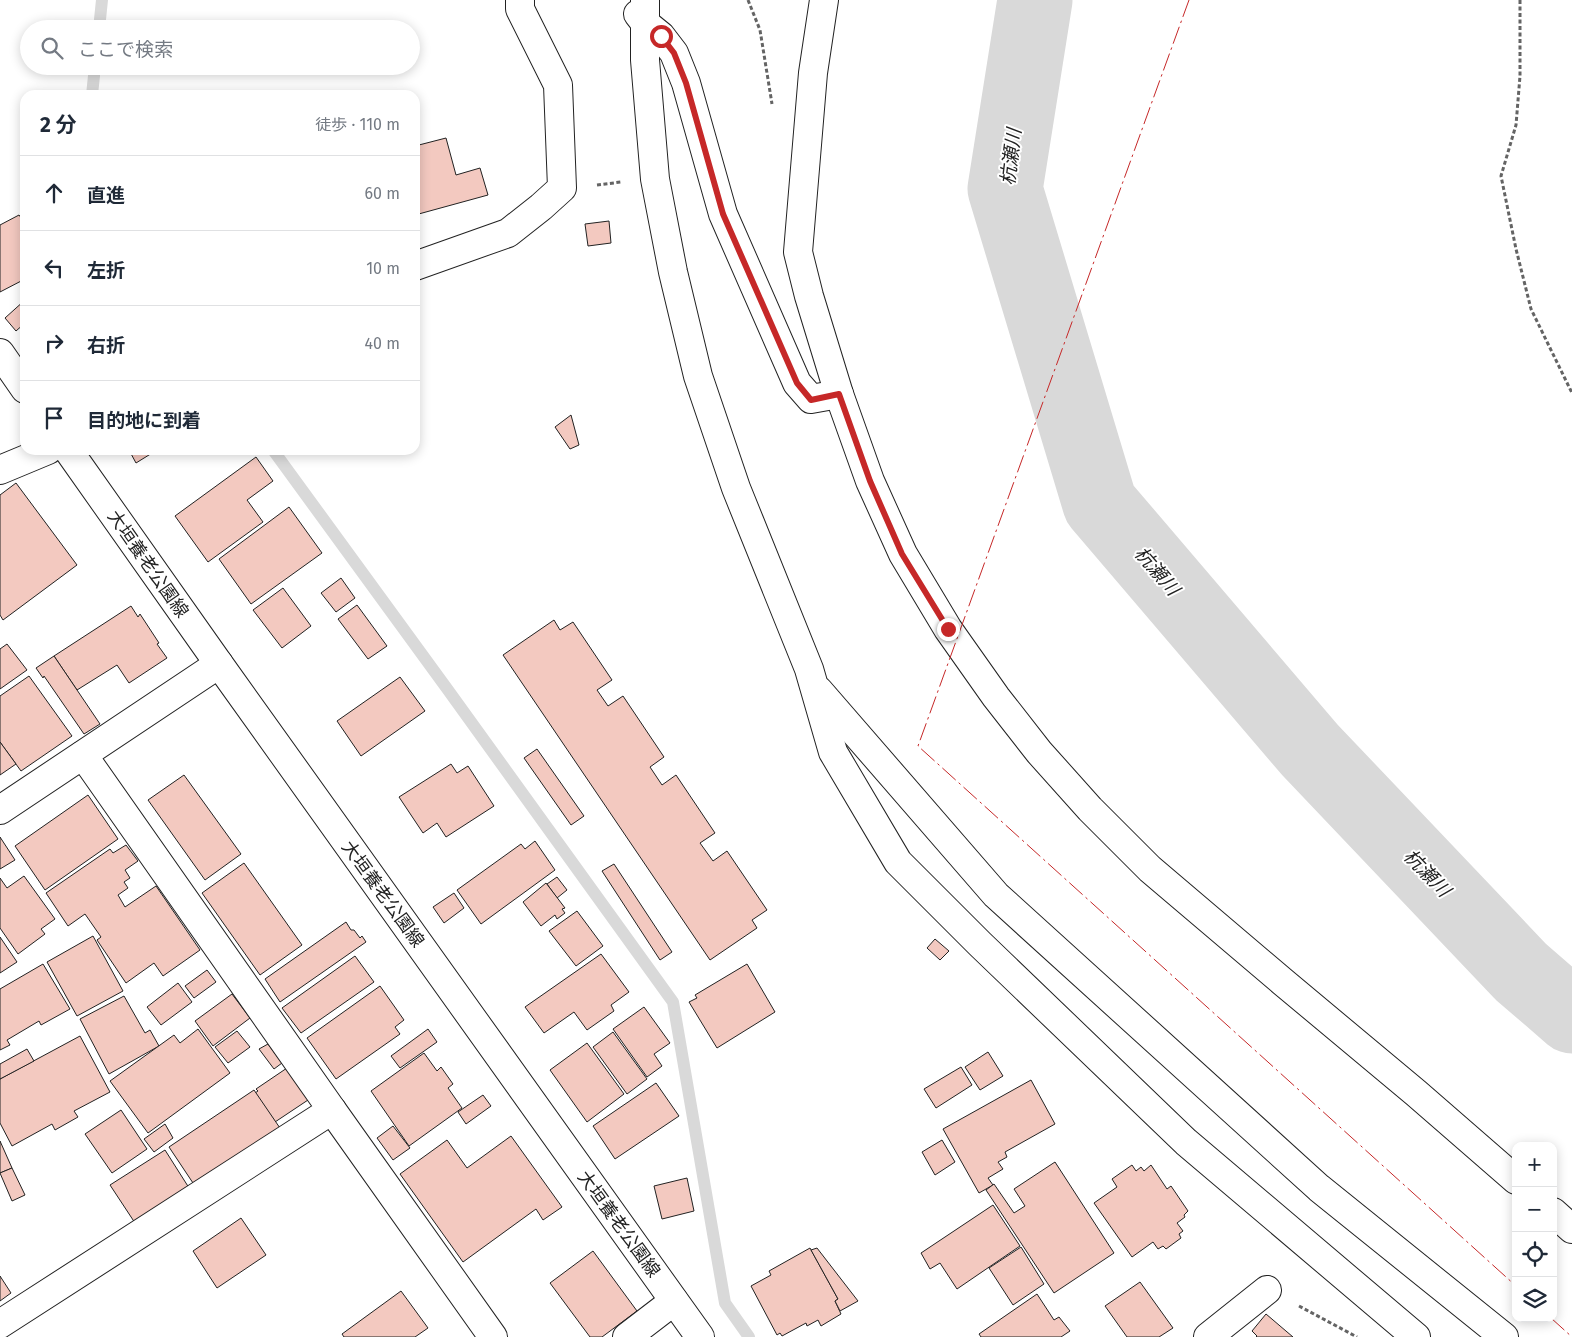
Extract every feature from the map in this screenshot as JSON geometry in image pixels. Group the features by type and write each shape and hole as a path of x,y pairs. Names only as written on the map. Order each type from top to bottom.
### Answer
{"street":[{"path":"420,264 508,233 562,188 558,85 520,8 520,0"},
{"path":"627,0 645,12 674,53 686,83 723,214 797,383 811,400 839,394"},
{"path":"824,0 813,73 798,252 809,296 839,394 870,481 902,554 948,629 996,697 1039,752 1090,809 1150,869 1512,1177"},
{"path":"645,12 645,60 655,179 673,272 698,376 736,488 809,669 833,752 898,862 980,944 1186,1142 1416,1337"},
{"path":"0,353 20,382"},
{"path":"0,470 36,455"},
{"name":"大垣養老公園線","path":"72,455 700,1337"},
{"path":"0,810 219,664"},
{"path":"814,685 996,895 1319,1188 1504,1337"},
{"path":"82,756 493,1337"},
{"path":"0,1324 332,1110"},
{"path":"1557,1216 1572,1229"},
{"path":"1208,1337 1267,1290"},
{"path":"627,1337 674,1301"}],"path":[{"path":"1520,0 1520,76 1516,125 1501,176 1531,309 1572,392"},
{"path":"562,188 655,179"},
{"path":"1267,1290 1358,1337"}],"building":[{"path":"446,138 456,175 480,168 488,195 420,214 420,145"},
{"path":"19,215 20,216 20,282 0,292 0,225"},
{"path":"609,221 611,243 588,246 585,224"},
{"path":"20,304 20,327 16,331 5,318"},
{"path":"571,415 579,445 570,449 555,427"},
{"path":"132,455 149,455 136,463"},
{"path":"256,457 273,481 247,500 263,522 208,562 175,516"},
{"path":"16,483 77,565 3,620 0,615 0,495"},
{"path":"289,507 322,553 251,604 219,559"},
{"path":"341,578 355,598 336,612 321,593"},
{"path":"283,588 311,626 282,648 253,610"},
{"path":"357,605 387,646 368,659 338,619"},
{"path":"131,606 138,617 140,614 167,658 129,683 117,665 77,690 54,656"},
{"path":"554,620 560,630 573,622 612,680 597,690 608,706 623,696 664,757 650,767 662,785 676,775 715,833 700,843 713,861 727,851 767,910 752,920 757,928 710,960 503,655"},
{"path":"7,644 27,670 0,689 0,649"},
{"path":"54,656 100,724 84,734 44,676 43,678 36,668"},
{"path":"29,676 72,736 21,771 0,742 0,696"},
{"path":"400,677 425,711 361,756 337,721"},
{"path":"0,742 16,764 0,775"},
{"path":"537,749 584,816 571,825 524,758"},
{"path":"451,764 457,773 468,766 494,806 446,837 437,823 423,833 399,797"},
{"path":"184,775 241,854 205,880 148,800"},
{"path":"88,795 118,839 45,890 15,846"},
{"path":"0,837 15,860 0,869"},
{"path":"535,841 555,870 481,924 457,890 521,844 525,849"},
{"path":"126,845 138,861 125,870 130,878 124,882 128,888 118,895 125,907 156,886 200,950 163,976 154,963 126,983 97,940 101,937 85,914 68,926 46,893 110,849 113,853"},
{"path":"244,863 302,945 260,975 202,893"},
{"path":"614,864 672,952 660,960 602,871"},
{"path":"24,876 55,919 41,929 45,934 18,954 0,928 0,878 7,888"},
{"path":"557,877 567,890 557,898 547,884"},
{"path":"546,883 565,908 562,909 565,913 557,919 555,915 541,926 523,902"},
{"path":"454,893 464,908 444,923 433,907"},
{"path":"577,911 603,946 576,966 549,931"},
{"path":"346,922 351,930 354,930 360,938 362,936 366,942 280,1002 265,979"},
{"path":"93,936 123,991 77,1016 47,962"},
{"path":"0,937 17,962 0,973"},
{"path":"935,939 949,951 940,960 927,948"},
{"path":"601,954 629,992 611,1005 614,1011 587,1030 574,1012 544,1033 525,1007"},
{"path":"355,956 374,982 301,1033 282,1008"},
{"path":"43,964 70,1009 41,1025 39,1021 7,1040 10,1045 0,1050 0,989"},
{"path":"747,964 775,1012 717,1048 689,1002 697,998 695,995"},
{"path":"207,970 216,982 194,998 185,986"},
{"path":"178,983 192,1002 161,1025 147,1007"},
{"path":"380,986 404,1020 395,1027 400,1034 336,1079 307,1038"},
{"path":"232,994 250,1018 213,1046 195,1021"},
{"path":"124,996 145,1033 150,1030 159,1046 109,1074 80,1019"},
{"path":"644,1007 670,1043 654,1054 662,1066 647,1077 613,1029"},
{"path":"198,1029 230,1073 148,1133 110,1081 174,1035 180,1043"},
{"path":"428,1029 437,1042 400,1068 391,1056"},
{"path":"237,1031 250,1047 228,1063 215,1047"},
{"path":"613,1032 647,1079 627,1094 593,1047"},
{"path":"80,1036 110,1092 74,1111 78,1117 55,1130 52,1124 12,1146 0,1123 0,1079"},
{"path":"587,1043 624,1094 587,1122 550,1070"},
{"path":"268,1044 282,1063 274,1069 259,1049"},
{"path":"27,1049 34,1061 0,1079 0,1064"},
{"path":"988,1052 1003,1076 980,1090 965,1067"},
{"path":"424,1053 437,1071 441,1067 453,1084 448,1088 462,1108 409,1146 371,1091"},
{"path":"961,1067 972,1085 936,1108 924,1089"},
{"path":"287,1068 308,1100 275,1122 255,1093 258,1091 256,1089"},
{"path":"1031,1080 1055,1124 1005,1152 1007,1157 998,1162 1003,1169 988,1178 993,1185 979,1193 943,1129"},
{"path":"656,1083 679,1116 615,1159 593,1126"},
{"path":"254,1090 282,1131 197,1189 169,1147"},
{"path":"483,1095 491,1106 466,1124 458,1112"},
{"path":"121,1110 147,1149 112,1173 85,1134"},
{"path":"165,1124 173,1138 154,1152 144,1139"},
{"path":"393,1126 410,1148 393,1160 377,1138"},
{"path":"511,1136 562,1207 543,1220 536,1209 463,1262 400,1174 447,1140 467,1168"},
{"path":"942,1140 955,1162 935,1175 922,1152"},
{"path":"0,1141 12,1168 0,1173"},
{"path":"165,1150 191,1191 137,1226 110,1185"},
{"path":"1055,1162 1114,1253 1054,1293 986,1190 994,1184 1014,1213 1025,1206 1014,1189"},
{"path":"1132,1165 1136,1171 1141,1167 1144,1171 1151,1165 1167,1189 1171,1186 1188,1211 1184,1215 1185,1217 1177,1223 1183,1231 1179,1234 1181,1238 1166,1249 1163,1246 1158,1249 1153,1242 1132,1257 1094,1203 1117,1187 1112,1179"},
{"path":"12,1168 25,1195 12,1201 0,1173"},
{"path":"687,1178 694,1211 662,1219 654,1186"},
{"path":"993,1205 1020,1246 957,1289 940,1263 930,1269 921,1253"},
{"path":"241,1218 266,1255 217,1288 193,1251"},
{"path":"1021,1247 1044,1284 1013,1305 989,1268"},
{"path":"810,1248 838,1299 835,1301 841,1314 821,1326 818,1320 807,1326 806,1323 782,1336 780,1333 777,1335 751,1286 771,1275 769,1271"},
{"path":"817,1248 858,1301 840,1311 835,1301 838,1299 811,1250"},
{"path":"593,1251 637,1311 602,1337 590,1337 550,1283"},
{"path":"0,1276 11,1293 0,1301"},
{"path":"1140,1282 1173,1328 1159,1337 1127,1337 1105,1306"},
{"path":"401,1291 428,1328 415,1337 344,1337 342,1334"},
{"path":"1037,1294 1054,1320 1059,1317 1070,1331 1061,1337 981,1337 979,1334"},
{"path":"1266,1314 1293,1337 1256,1337 1252,1331"}],"waterway":[{"path":"100,20 102,0"},
{"name":"杭瀬川","path":"1035,0 1005,189 1100,504 1310,750 1521,972 1572,1016"},
{"path":"93,90 94,75"},
{"path":"277,455 673,1002 725,1303 749,1337"}],"power":[{"path":"1189,0 918,746 1512,1282"},
{"path":"1555,1322 1572,1337"}],"route":[{"path":"661,36 674,53 686,83 723,214 797,383 811,400 839,394 870,481 902,554 948,629"}]}
